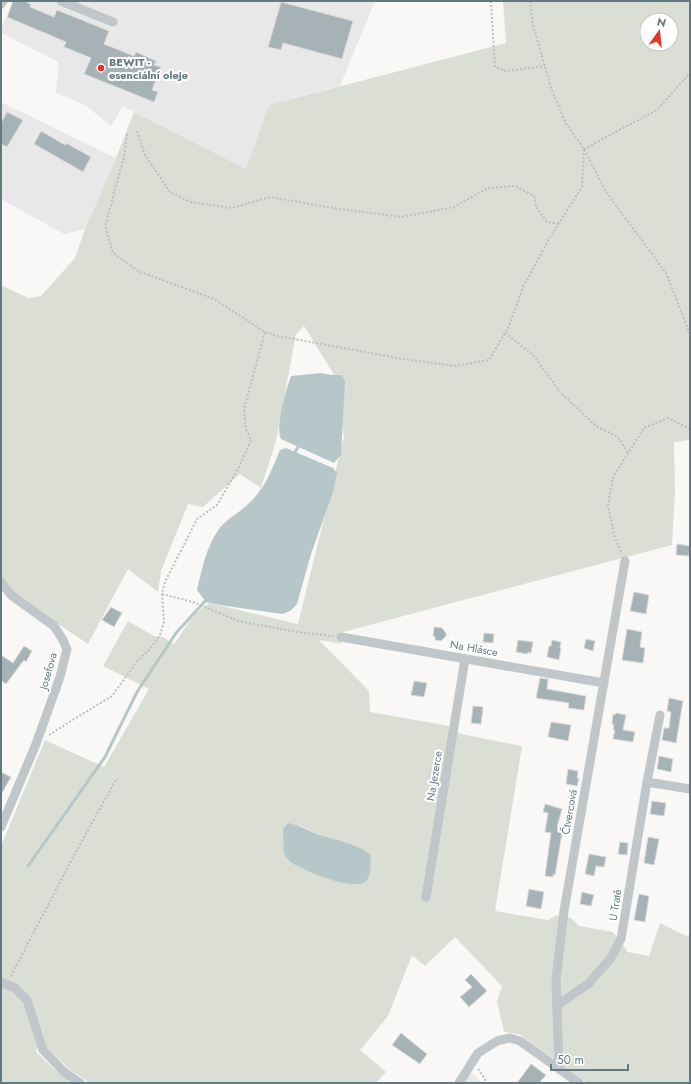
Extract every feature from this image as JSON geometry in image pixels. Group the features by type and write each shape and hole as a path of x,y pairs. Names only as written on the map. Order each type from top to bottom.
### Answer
{"street":[{"path":"61,1 113,22"},
{"name":"Čtvercová","path":"559,1069 556,980 564,911 625,561"},
{"name":"Josefova","path":"1,582 11,595 54,626 63,640 67,650 60,677 36,744 4,814 1,827"},
{"name":"Na Hlásce","path":"341,637 604,683"},
{"name":"Na Jezerce","path":"426,897 465,659"},
{"name":"U Tratě","path":"556,1006 588,984 611,958 621,939 660,715"},
{"path":"648,782 690,789"},
{"path":"4,983 15,988 27,1000 43,1050 64,1072 80,1083"},
{"path":"459,1083 478,1053 497,1041 510,1038 520,1041 579,1083"}],"path":[{"path":"491,1 495,67 506,71 545,66"},
{"path":"530,1 533,25 551,88 566,124 584,149 606,192 666,273 690,334"},
{"path":"584,149 657,110 690,73"},
{"path":"137,131 145,155 170,192 190,202 232,208 270,197 339,209 402,217 454,207 488,188 515,186 534,196 536,207 548,222 558,224"},
{"path":"127,134 124,157 105,226 113,253 138,271 214,299 265,332 278,336 403,359 456,366 489,360 505,333 523,287 558,224 582,187 584,149"},
{"path":"36,744 71,720 112,696 138,660 150,648 160,634 164,622 162,594 165,582 197,519 217,505 239,467 251,440 246,429 244,409 265,332"},
{"path":"505,333 533,355 560,392 596,426 618,437 628,453"},
{"path":"625,561 614,535 608,504 613,477 644,428 668,418 690,429"},
{"path":"162,594 193,602 238,621 297,632 341,637"},
{"path":"4,983 117,778"},
{"path":"472,1061 485,1079 485,1083"}],"shaded area":[{"path":"13,1 375,1 340,86 269,105 246,169 123,106 111,126 85,105 56,93 59,62 1,33 1,26 7,17"},
{"path":"503,1 690,1 690,440 674,442 675,491 672,545 343,632 341,644 319,640 369,691 370,712 449,726 461,734 522,746 495,911 548,920 557,915 571,918 579,926 613,932 628,952 649,956 660,923 686,936 690,935 690,1083 587,1083 519,1034 504,1032 497,1001 502,986 455,937 425,966 412,955 388,1016 360,1050 386,1072 376,1083 89,1083 68,1068 45,1046 42,1029 36,1052 71,1083 1,1083 1,846 45,740 104,767 149,689 103,666 128,621 154,636 163,637 174,644 194,615 209,603 298,624 344,437 333,373 304,326 296,334 276,441 261,488 240,474 203,507 188,504 161,571 158,592 128,569 88,644 14,594 1,576 1,285 28,298 41,296 75,258 85,229 134,112 246,169 269,105 506,43","holes":["299,825 315,833 336,840 334,881"]},
{"path":"1,102 116,158 85,229 64,234 1,199"},
{"path":"321,373 342,375 345,381 341,455 334,463 281,439 280,434 280,418 286,390 291,376"},
{"path":"286,448 333,468 337,473 333,492 311,554 297,604 290,611 282,614 206,602 197,590 205,558 211,543 222,525 255,497 268,478 280,450"},
{"path":"288,823 317,834 351,844 370,854 371,868 366,881 360,884 340,882 307,871 292,863 284,854 283,829"},
{"path":"470,1072 483,1083 463,1083"}],"building":[{"path":"13,1 28,1 27,3 31,4 30,7 54,17 57,10 109,31 104,44 134,56 136,52 156,61 154,65 161,67 152,90 158,92 154,102 84,74 91,58 64,47 66,42 7,17"},
{"path":"281,2 353,21 342,59 283,43 281,50 268,47"},
{"path":"7,112 23,120 7,147 1,144 1,123"},
{"path":"41,131 65,145 66,143 91,157 83,172 34,144"},
{"path":"677,544 690,546 689,556 676,555"},
{"path":"634,592 649,595 646,614 630,611"},
{"path":"111,607 122,613 114,627 102,620"},
{"path":"434,627 442,628 446,633 446,636 441,641 435,640 435,637 433,636"},
{"path":"627,629 642,632 640,647 645,648 643,663 622,660"},
{"path":"484,633 494,634 493,643 483,642"},
{"path":"586,639 595,641 593,651 584,648"},
{"path":"518,640 533,642 531,653 528,652 527,654 516,652"},
{"path":"552,640 561,642 559,660 547,657"},
{"path":"24,646 32,651 26,662 24,660 6,684 1,680 1,655 13,663"},
{"path":"540,678 548,679 547,689 586,696 584,710 568,708 569,703 536,698"},
{"path":"414,681 427,683 424,697 411,695"},
{"path":"669,698 683,701 676,743 662,740 664,728 669,728 671,712 667,711"},
{"path":"473,706 483,707 481,724 471,723"},
{"path":"616,713 626,715 623,730 635,732 633,742 613,739 615,730 613,730 614,725 612,724 613,714 615,715"},
{"path":"551,722 571,725 568,741 548,737"},
{"path":"659,756 673,759 671,772 657,769"},
{"path":"568,769 578,771 577,778 579,778 577,786 566,784"},
{"path":"1,772 11,777 1,795"},
{"path":"652,801 666,803 664,816 650,814"},
{"path":"545,804 562,809 557,827 563,828 555,875 553,874 553,877 545,876 551,833 545,832 548,813 543,812"},
{"path":"648,837 659,839 654,865 644,863"},
{"path":"620,842 628,843 627,855 618,854"},
{"path":"589,854 606,857 604,867 596,866 594,876 585,874"},
{"path":"529,889 544,892 541,909 526,906"},
{"path":"582,892 594,895 591,906 580,904"},
{"path":"639,894 649,896 645,922 634,920"},
{"path":"471,974 487,991 469,1007 460,997 472,987 465,980"},
{"path":"401,1033 427,1054 420,1064 392,1045"},
{"path":"531,1064 546,1075 539,1083 517,1083"}],"waterway":[{"path":"294,454 298,447"},
{"path":"28,866 105,757 137,692 176,633 208,598"}],"place":[{"name":"BEWIT - esenciální oleje","path":"101,68"}]}
